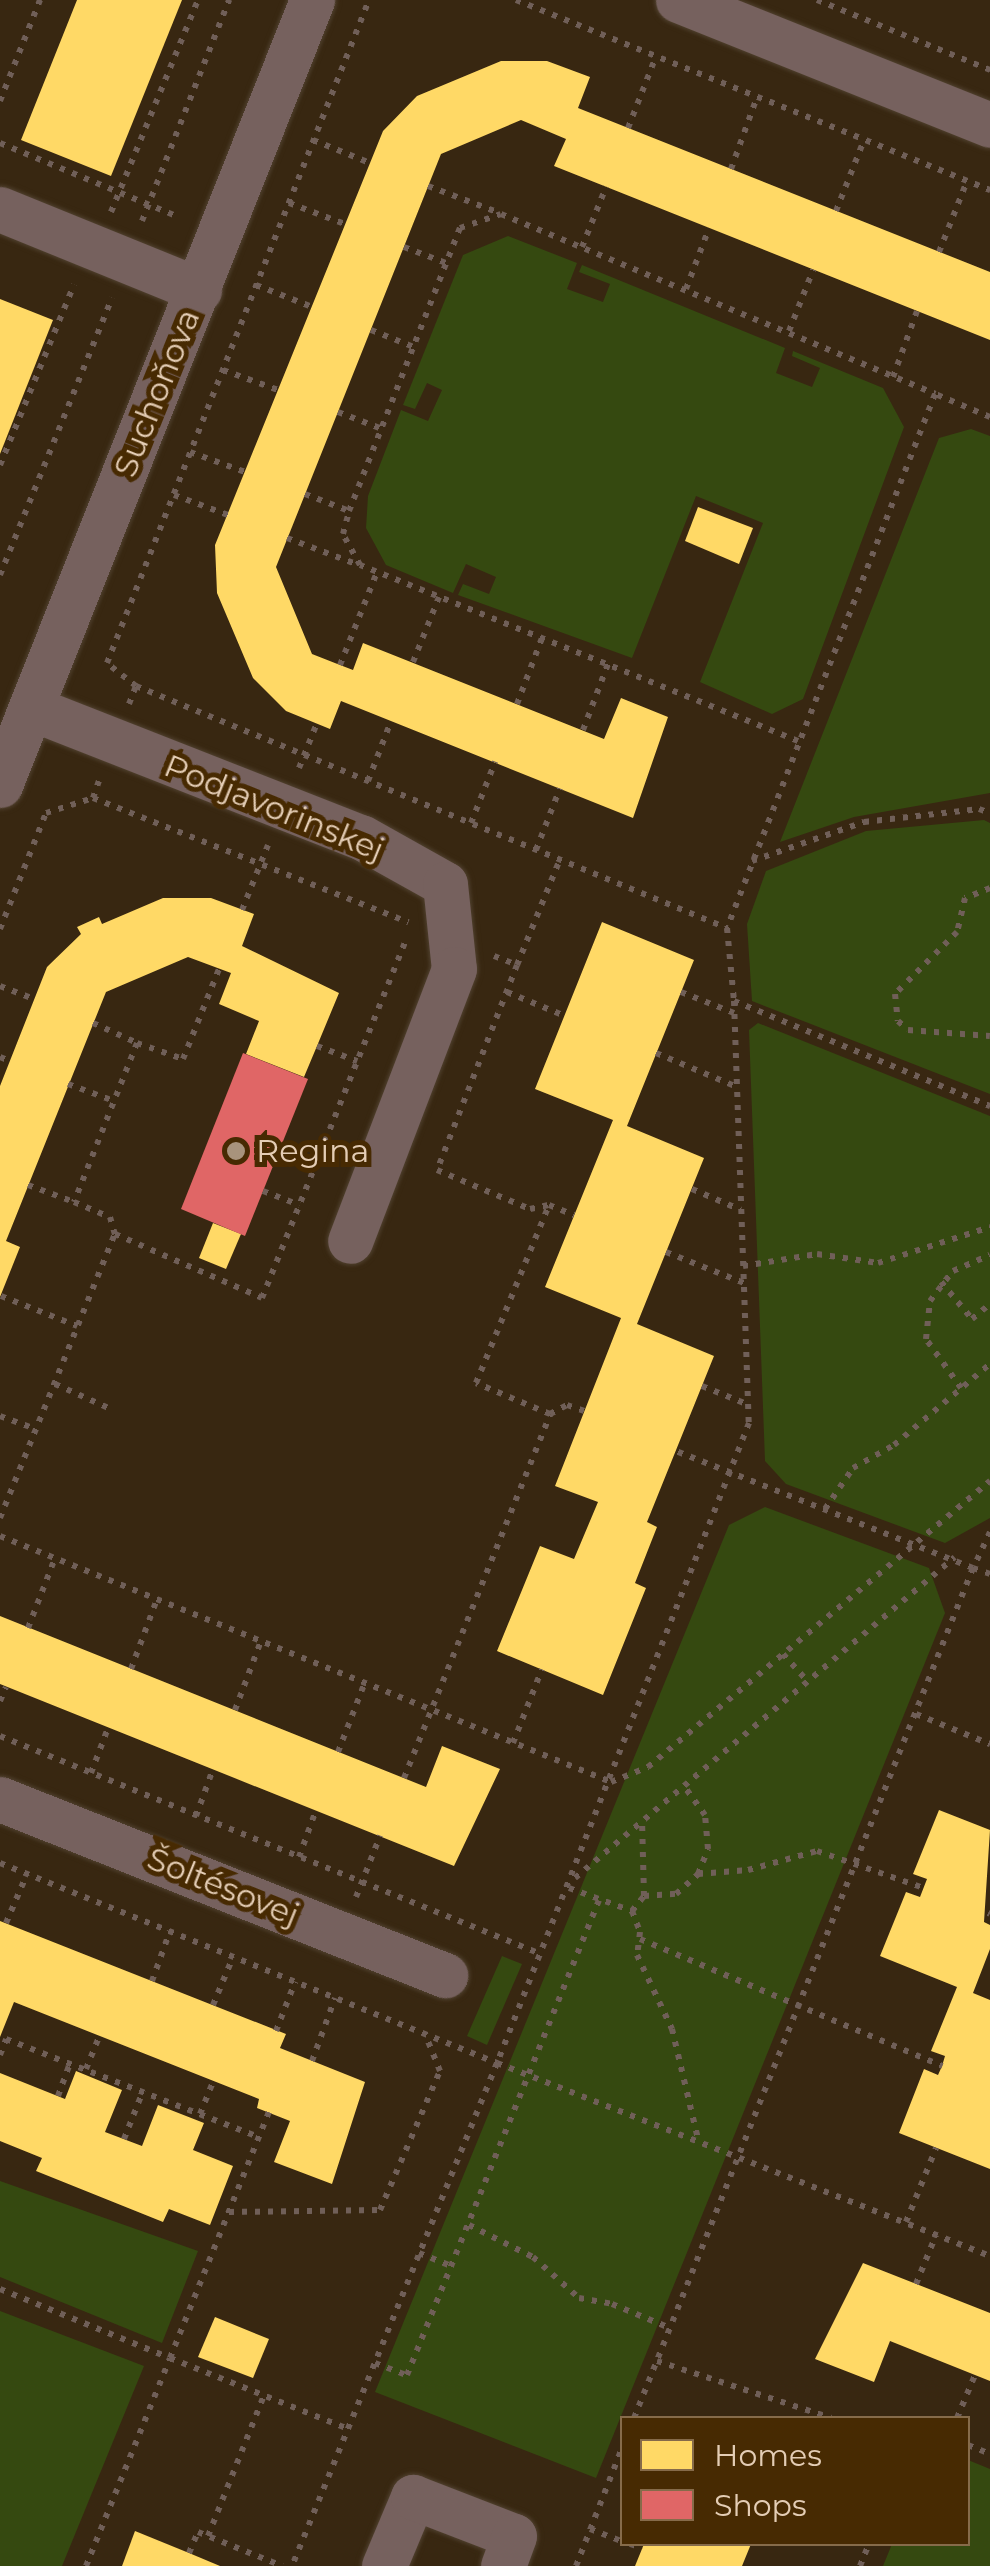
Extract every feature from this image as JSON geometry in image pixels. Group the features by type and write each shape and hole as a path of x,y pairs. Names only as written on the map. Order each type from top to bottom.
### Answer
{"street":[{"name":"Suchoňova","path":"0,785 312,0"},
{"path":"678,0 990,125"},
{"path":"0,209 199,290"},
{"name":"Podjavorinskej","path":"31,708 114,744 362,838 445,884 431,931 454,969 350,1241"},
{"name":"Šoltésovej","path":"0,1799 445,1975"},
{"path":"384,2566 413,2497 514,2536 503,2566"}],"path":[{"path":"0,100 40,0"},
{"path":"368,0 107,663 136,686 727,928"},
{"path":"516,0 990,190"},
{"path":"817,0 990,70"},
{"path":"628,128 656,56"},
{"path":"731,169 758,97"},
{"path":"314,140 370,163"},
{"path":"836,211 864,140"},
{"path":"0,143 269,252"},
{"path":"940,252 967,181"},
{"path":"428,186 789,331 990,418"},
{"path":"582,247 606,186"},
{"path":"289,203 345,224"},
{"path":"360,565 343,534 349,511 460,228 501,214"},
{"path":"686,289 709,228"},
{"path":"404,247 446,263"},
{"path":"789,331 813,270"},
{"path":"256,285 312,307"},
{"path":"893,377 916,311"},
{"path":"371,330 414,346"},
{"path":"223,370 278,390"},
{"path":"292,2566 571,1884 732,1474 749,1405 734,1001 727,928 935,394"},
{"path":"338,412 382,428"},
{"path":"190,452 245,472"},
{"path":"305,494 349,511"},
{"path":"174,495 228,516"},
{"path":"287,538 798,741"},
{"path":"340,665 377,572"},
{"path":"413,662 439,597"},
{"path":"516,704 542,638"},
{"path":"582,730 608,664"},
{"path":"93,798 136,686"},
{"path":"368,781 391,720"},
{"path":"471,823 494,762"},
{"path":"536,850 560,788"},
{"path":"0,929 46,813 93,798 518,965"},
{"path":"979,809 990,801"},
{"path":"752,861 864,822 979,809 990,813"},
{"path":"560,859 438,1170 530,1209 549,1205 574,1216"},
{"path":"990,888 965,898 957,932 895,994 898,1021 908,1030 990,1036"},
{"path":"115,1234 262,1298 356,1061 431,931"},
{"path":"93,1023 183,1059 220,969"},
{"path":"0,986 34,1000"},
{"path":"507,992 565,1016"},
{"path":"682,992 734,1013"},
{"path":"734,1001 990,1106"},
{"path":"74,1202 137,1043"},
{"path":"318,1046 356,1061"},
{"path":"656,1054 737,1087"},
{"path":"0,1057 10,1061"},
{"path":"68,1084 114,1100"},
{"path":"0,1518 115,1234 110,1217 28,1185"},
{"path":"692,1190 741,1210"},
{"path":"263,1191 299,1204"},
{"path":"549,1205 476,1383 550,1414"},
{"path":"744,1266 817,1254 878,1263 990,1227"},
{"path":"666,1252 744,1283"},
{"path":"962,1388 926,1338 930,1301 941,1282 990,1255"},
{"path":"941,1282 972,1319 990,1304"},
{"path":"1,1296 78,1326"},
{"path":"825,1509 853,1468 894,1445 990,1364"},
{"path":"54,1384 111,1409"},
{"path":"702,1386 749,1405"},
{"path":"404,1778 550,1414 567,1405 584,1411"},
{"path":"0,1416 36,1430"},
{"path":"676,1451 956,1556 990,1574"},
{"path":"0,1536 611,1782 648,1767 990,1481"},
{"path":"0,1492 9,1495"},
{"path":"635,2416 990,1532"},
{"path":"571,1884 956,1556"},
{"path":"28,1628 55,1558"},
{"path":"131,1669 158,1599"},
{"path":"235,1710 261,1641"},
{"path":"783,1654 808,1682"},
{"path":"513,1742 542,1670"},
{"path":"338,1752 365,1682"},
{"path":"0,1701 6,1686"},
{"path":"916,1714 990,1744"},
{"path":"91,1773 108,1728"},
{"path":"0,1736 541,1954"},
{"path":"196,1816 213,1769"},
{"path":"644,1896 676,1894 698,1874 708,1848 707,1820 684,1786"},
{"path":"298,1857 316,1810"},
{"path":"632,1911 644,1896 642,1822"},
{"path":"698,1874 748,1870 817,1850 858,1861 924,1888"},
{"path":"0,1863 990,2256"},
{"path":"6,1923 27,1874"},
{"path":"571,1884 599,1900 632,1911"},
{"path":"375,2363 407,2375 599,1900"},
{"path":"632,1911 640,1939 637,1954 672,2029 698,2140"},
{"path":"152,1981 170,1931"},
{"path":"640,1939 798,2010 942,2066"},
{"path":"213,2005 232,1956"},
{"path":"276,2031 296,1982"},
{"path":"312,2061 336,1998"},
{"path":"229,2212 380,2210 440,2071 425,2034"},
{"path":"86,2069 99,2036"},
{"path":"0,2055 6,2038 260,2137"},
{"path":"58,2096 70,2063"},
{"path":"200,2114 213,2081"},
{"path":"124,2139 143,2091"},
{"path":"86,2566 269,2112"},
{"path":"906,2222 936,2148"},
{"path":"469,2225 533,2257 578,2298 612,2304 670,2328"},
{"path":"916,2284 936,2235"},
{"path":"420,2253 452,2266"},
{"path":"0,2290 348,2429"},
{"path":"657,2360 825,2416"},
{"path":"958,2416 975,2375"},
{"path":"208,2536 264,2396"},
{"path":"576,2566 620,2453"},
{"path":"590,2530 620,2540"},
{"path":"189,2553 198,2532 282,2566"},
{"path":"636,2546 642,2548"}],"green space":[{"path":"508,236 577,263 567,289 603,302 610,284 579,272 582,265 785,348 776,373 812,387 820,368 792,356 793,351 883,388 904,427 803,699 772,714 700,682 763,523 696,496 632,658 458,595 463,584 489,594 496,577 466,564 453,593 386,565 366,528 368,496 401,410 428,421 442,390 427,383 415,409 403,405 463,255"},
{"path":"971,429 990,436 990,793 854,817 780,842 939,438"},
{"path":"984,820 990,823 990,1094 752,1001 747,924 766,871 866,831"},
{"path":"758,1023 990,1116 990,1518 945,1543 786,1484 765,1461 749,1030"},
{"path":"765,1507 929,1568 945,1613 596,2478 375,2392 729,1525"},
{"path":"502,1956 522,1964 487,2045 467,2036"},
{"path":"0,2181 198,2251 162,2343 0,2277"},
{"path":"0,2311 144,2366 62,2566 0,2566"},
{"path":"970,2461 990,2469 990,2566 883,2566 891,2546 970,2546"}],"building: Homes":[{"path":"77,0 182,0 111,176 21,140"},
{"path":"501,61 547,61 590,77 578,108 990,272 990,340 554,166 566,139 521,120 441,154 276,567 312,654 353,670 363,643 604,739 621,698 668,717 633,818 341,701 330,729 286,711 253,678 217,593 215,545 383,131 417,96"},
{"path":"0,299 53,320 0,454"},
{"path":"698,507 753,528 739,564 685,541"},
{"path":"163,898 211,898 254,914 242,946 339,993 304,1077 246,1054 259,1021 219,1004 231,973 188,957 106,992 6,1241 20,1247 0,1297 0,1086 47,967 81,934 77,927 99,917 102,924"},
{"path":"602,922 694,960 627,1126 704,1158 637,1324 714,1356 647,1522 657,1527 635,1583 646,1588 603,1695 497,1651 540,1546 574,1559 598,1502 555,1486 621,1318 545,1287 613,1120 535,1089"},
{"path":"213,1223 241,1234 226,1269 199,1258"},
{"path":"0,1616 426,1787 442,1746 500,1769 454,1866 0,1684"},
{"path":"939,1810 990,1830 984,1922 990,1925 990,1949 973,1993 990,2000 990,2169 899,2133 924,2069 938,2075 942,2066 945,2056 931,2051 957,1987 880,1956 906,1892 920,1897 927,1879 913,1874"},
{"path":"0,1921 286,2034 280,2048 365,2082 332,2184 274,2162 290,2121 257,2108 259,2099 14,2002 0,2037"},
{"path":"76,2071 122,2090 105,2132 142,2146 158,2105 204,2123 193,2150 233,2166 210,2225 169,2209 163,2222 36,2171 42,2158 0,2141 0,2073 65,2099"},
{"path":"863,2263 990,2313 990,2381 890,2341 874,2382 815,2359"},
{"path":"215,2317 269,2339 253,2378 198,2357"},
{"path":"135,2531 189,2553 220,2566 122,2566"},
{"path":"643,2546 750,2546 742,2566 635,2566"}],"building: Shops":[{"path":"243,1053 308,1079 245,1236 181,1209"}],"place":[{"name":"Regina","path":"236,1151"}]}
